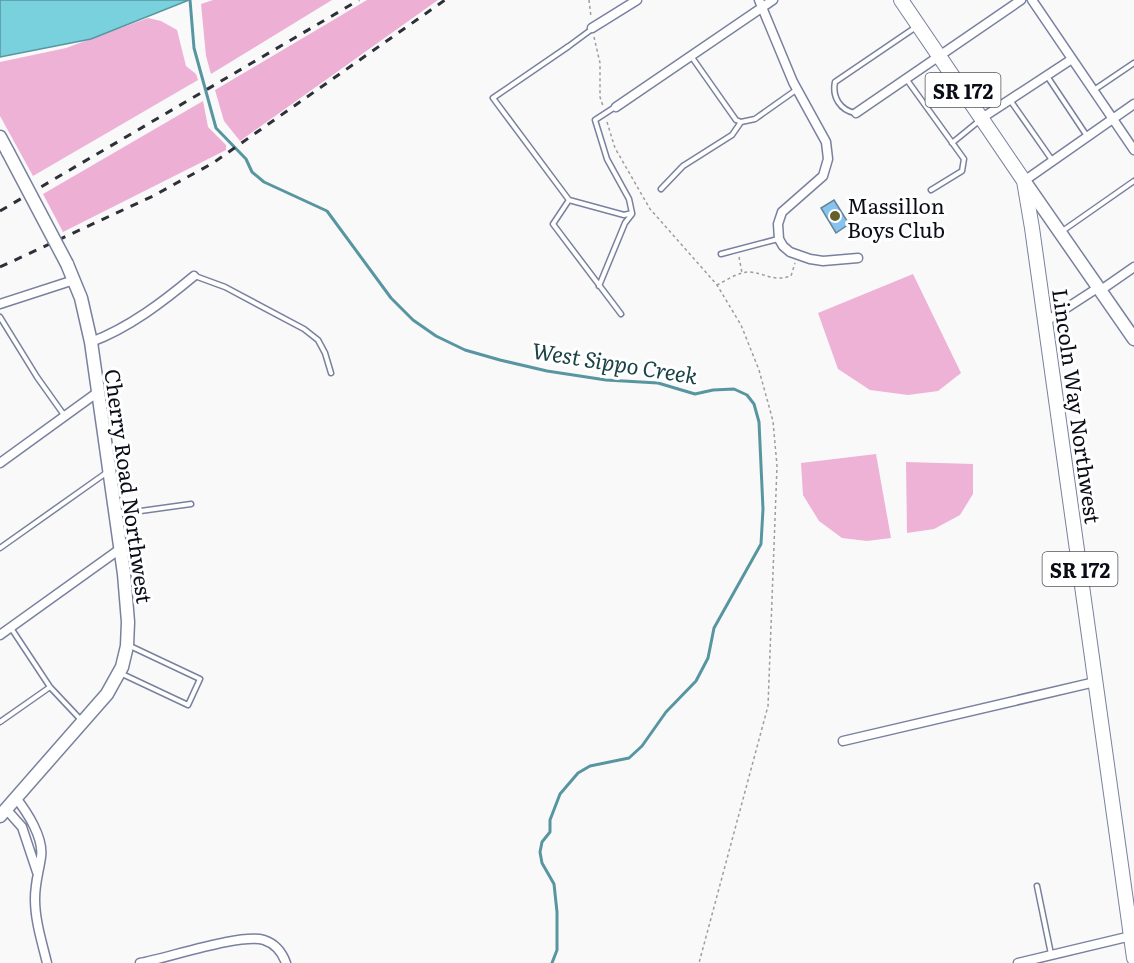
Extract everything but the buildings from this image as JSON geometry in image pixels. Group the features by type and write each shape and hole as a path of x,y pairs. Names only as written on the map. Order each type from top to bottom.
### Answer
{"main road":[{"name":"SR 172","path":"903,1 1024,181"},
{"name":"Lincoln Way Northwest","path":"1024,181 1131,919 1134,958"}],"street":[{"path":"592,28 637,0"},
{"path":"616,106 761,3 773,0"},
{"path":"856,113 1021,0"},
{"path":"1032,0 1134,150"},
{"path":"761,3 797,89 826,142 828,159 823,176 782,212 778,224 779,239 783,246 797,256 823,261 858,258"},
{"path":"982,118 1072,59"},
{"path":"1134,104 1024,181 1134,339"},
{"name":"Cherry Road Northwest","path":"0,137 67,264 81,298 91,342 128,612 127,644 120,672 107,694 3,813"},
{"path":"1045,322 1134,267"},
{"path":"91,342 113,334 194,276"},
{"path":"0,304 74,280"},
{"path":"0,463 98,392"},
{"path":"0,635 120,549"},
{"path":"843,741 1095,682"},
{"path":"16,798 28,813 42,856 37,872 36,915 47,963"},
{"path":"3,813 22,827 37,872"},
{"path":"1018,963 1131,936"},
{"path":"145,963 252,939 264,940 277,947 286,963"}],"lane":[{"path":"856,113 849,112 838,102 834,94 835,82 918,25"},
{"path":"592,28 570,46 493,98 568,201 624,215 632,213"},
{"path":"690,55 736,120 741,122 755,119 797,89"},
{"path":"1094,91 1134,63"},
{"path":"1047,76 1088,136"},
{"path":"906,79 964,159 962,171 931,190"},
{"path":"1010,100 1052,161"},
{"path":"599,286 632,213 629,199 607,159 595,120 616,106"},
{"path":"952,143 982,118"},
{"path":"661,189 683,166 732,135 741,122"},
{"path":"1061,233 1134,181"},
{"path":"568,201 553,224 621,314"},
{"path":"721,254 779,239"},
{"path":"194,276 225,288 304,329 318,340 325,353 331,374"},
{"path":"0,317 37,377 65,416"},
{"path":"0,548 109,471"},
{"path":"115,514 192,504"},
{"path":"11,627 50,687 83,723"},
{"path":"120,672 188,705 200,679 127,644"},
{"path":"0,722 50,687"},
{"path":"1037,886 1052,955"}],"path":[{"path":"590,0 592,28 600,63 600,97 615,148 650,210 717,285 741,325 759,370 773,421 776,477 768,706 699,963"},
{"path":"737,250 742,274"},
{"path":"717,285 748,272 780,280 790,276 797,256"}],"shaded area":[{"path":"213,0 332,0 211,74 206,56 201,4"},
{"path":"367,0 438,0 240,141 224,121 215,90"},
{"path":"148,18 161,21 177,30 186,66 196,74 198,80 33,176 0,116 0,62 66,48"},
{"path":"203,101 208,127 226,145 226,150 63,232 43,194"},
{"path":"913,274 961,373 938,391 908,395 870,390 838,369 818,313"},
{"path":"876,454 891,538 867,541 842,538 819,521 803,495 801,463"},
{"path":"906,462 973,464 973,494 960,515 934,529 907,533"}],"water":[{"path":"0,0 189,0 91,39 0,57"}],"waterway":[{"name":"West Sippo Creek","path":"190,0 194,48 216,128 246,159 252,172 264,182 327,211 391,298 413,320 436,336 465,350 500,360 547,371 606,380 658,383 695,394 734,389 747,395 754,404 759,422 763,509 761,544 714,628 708,658 696,681 666,712 642,746 629,758 590,766 578,773 560,794 550,820 550,832 542,842 540,852 542,863 554,884 557,950 552,963"}],"railway":[{"path":"0,211 359,0"},
{"path":"0,267 153,196 213,163 445,0"}],"place":[{"name":"Massillon Boys Club","path":"835,216"}]}
